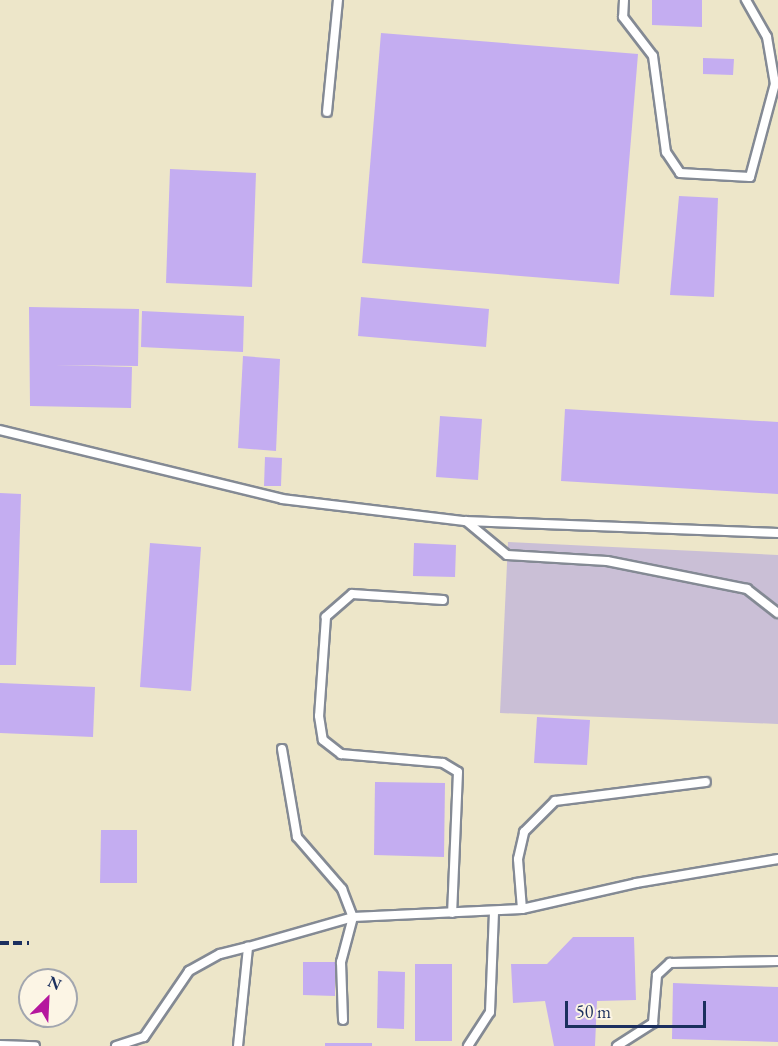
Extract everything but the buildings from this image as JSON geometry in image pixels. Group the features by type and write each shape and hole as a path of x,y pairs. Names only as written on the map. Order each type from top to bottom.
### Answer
{"lane":[{"path":"327,112 338,0"},
{"path":"624,0 623,17 653,56 666,152 680,173 750,177 775,84 767,37 746,0"},
{"path":"0,430 282,499 465,520 778,533"},
{"path":"465,520 507,555 607,561 747,589 778,614"},
{"path":"443,600 352,594 326,617 319,716 323,740 340,754 443,762 458,772 452,913"},
{"path":"282,748 297,837 342,889 353,917 341,962 343,1020"},
{"path":"522,909 518,859 524,832 555,801 706,782"},
{"path":"116,1046 144,1037 189,971 220,954 353,917 522,909 636,883 778,859"},
{"path":"468,1046 490,1012 494,911"},
{"path":"238,1046 248,947"},
{"path":"617,1046 653,1023 657,975 670,963 778,962"},
{"path":"0,1045 35,1046"}],"shaded area":[{"path":"508,542 778,555 778,724 500,713"}],"railway":[{"path":"0,943 29,943"}]}
